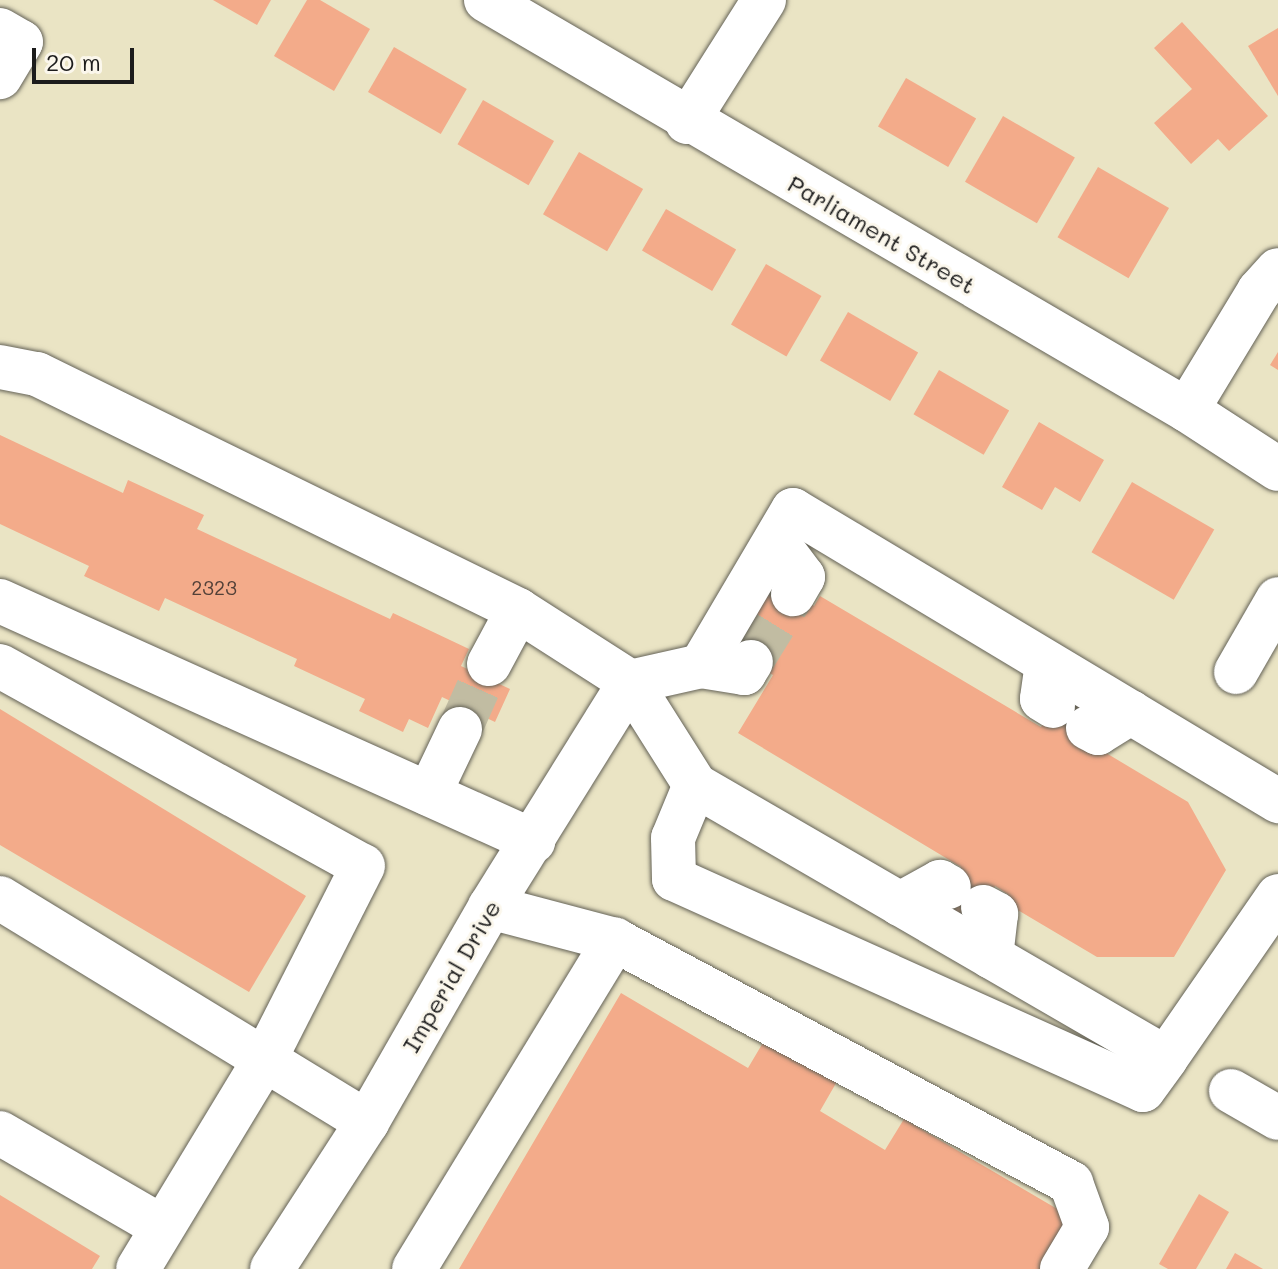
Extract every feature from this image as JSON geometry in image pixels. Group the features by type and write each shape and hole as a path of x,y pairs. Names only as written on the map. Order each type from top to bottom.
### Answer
{"street":[{"name":"Parliament Street","path":"486,0 687,122 1187,410 1278,469"},
{"path":"687,122 764,0"},
{"path":"0,30 21,42 0,77"},
{"path":"1187,410 1259,291 1278,270"},
{"path":"0,367 37,374 518,610 630,682 695,785 1166,1058"},
{"path":"701,666 793,510 1278,801"},
{"path":"776,541 803,577 793,594"},
{"path":"1236,672 1278,599"},
{"path":"0,601 533,841"},
{"path":"489,664 518,610"},
{"path":"630,682 701,666 744,673 751,662"},
{"path":"1047,663 1042,699 1070,717 1098,733 1131,712"},
{"path":"0,666 363,866 265,1059 138,1269"},
{"name":"Imperial Drive","path":"283,1266 490,907 630,682"},
{"path":"429,794 460,729"},
{"path":"695,785 673,838 674,879 1143,1090 1278,896"},
{"path":"900,904 940,882 996,914 991,957"},
{"path":"0,898 367,1122"},
{"path":"490,907 615,940 1071,1183 1087,1227 1062,1269"},
{"path":"414,1269 615,940"},
{"path":"1231,1091 1278,1118"},
{"path":"0,1133 162,1227"}],"building":[{"path":"213,0 271,0 257,25"},
{"path":"307,0 320,0 370,29 334,91 274,56"},
{"path":"1182,22 1268,116 1229,151 1218,139 1191,164 1154,123 1192,89 1154,48"},
{"path":"1278,28 1278,96 1248,46"},
{"path":"394,47 467,89 441,134 368,92"},
{"path":"906,78 976,118 948,167 878,126"},
{"path":"483,100 554,141 529,185 458,144"},
{"path":"1003,116 1075,157 1037,223 965,182"},
{"path":"579,152 643,189 607,251 543,214"},
{"path":"1098,167 1169,208 1129,278 1058,237"},
{"path":"666,209 736,250 712,291 642,251"},
{"path":"766,264 821,296 786,357 731,325"},
{"path":"848,312 918,353 890,401 820,360"},
{"path":"1278,352 1278,370 1270,365"},
{"path":"939,370 1009,411 984,455 914,414"},
{"path":"1039,422 1104,460 1080,502 1055,487 1042,510 1002,487"},
{"path":"0,435 123,493 128,480 204,515 197,529 390,619 393,613 469,649 461,666 510,689 495,722 442,697 428,728 409,719 403,732 359,711 365,699 294,666 297,659 165,598 159,611 84,576 89,566 0,524"},
{"path":"1132,482 1214,530 1174,600 1092,552"},
{"path":"766,578 814,606 820,596 1041,727 1064,688 1099,709 1081,738 1188,802 1226,870 1174,957 1097,957 1004,902 1009,895 995,886 974,922 940,902 961,867 738,733 773,675 726,647"},
{"path":"0,709 306,896 249,992 0,845"},
{"path":"621,993 748,1068 767,1036 839,1078 820,1111 885,1150 904,1119 1076,1220 1047,1269 459,1269"},
{"path":"1199,1194 1229,1212 1196,1269 1168,1269 1159,1264"},
{"path":"0,1195 100,1256 92,1269 0,1269"},
{"path":"1235,1253 1263,1269 1226,1269"}],"tunnel":[{"path":"751,662 793,594"},
{"path":"460,729 489,664"}]}
